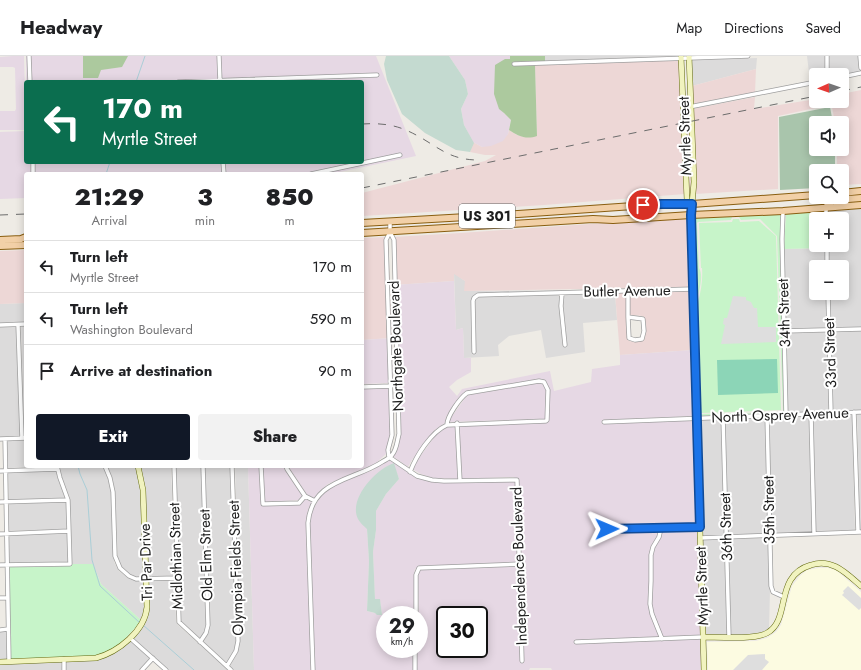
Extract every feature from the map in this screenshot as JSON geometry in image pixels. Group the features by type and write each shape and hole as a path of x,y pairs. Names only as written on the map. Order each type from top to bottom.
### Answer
{"main road":[{"path":"849,193 861,192"},
{"name":"US 301","path":"364,223 809,196"},
{"path":"826,207 836,200 861,198"},
{"name":"US 301","path":"364,233 593,219 625,219 783,211 861,205"},
{"path":"0,236 24,236"},
{"path":"0,240 21,239 24,237"},
{"path":"0,246 24,245"}],"street":[{"path":"29,56 30,80"},
{"path":"219,56 220,80"},
{"path":"514,64 682,57 748,56"},
{"path":"827,56 827,68"},
{"path":"860,56 861,68"},
{"name":"Myrtle Street","path":"682,57 684,155 691,215 704,670"},
{"name":"Myrtle Street","path":"688,57 694,182 690,204"},
{"path":"849,76 861,73"},
{"path":"246,80 377,75"},
{"path":"684,108 809,83"},
{"path":"364,163 400,155"},
{"path":"320,172 358,164"},
{"path":"826,207 826,212"},
{"name":"34th Street","path":"783,211 782,239 786,415"},
{"name":"Northgate Boulevard","path":"389,458 396,448 399,434 394,240 390,232 390,222"},
{"name":"Northgate Boulevard","path":"389,458 388,450 392,435 386,240 390,232"},
{"name":"Butler Avenue","path":"474,352 473,301 476,296 693,289"},
{"path":"628,291 628,317 629,338 635,340 642,338 644,331 643,319 628,317"},
{"name":"Butler Avenue","path":"562,293 561,306 565,345"},
{"name":"33rd Street","path":"828,300 831,413"},
{"path":"0,325 24,324"},
{"path":"0,439 24,438 18,325"},
{"path":"784,331 861,328"},
{"path":"410,472 414,461 436,431 447,425 546,421 548,388 544,382 538,381 468,394 463,397 448,418 447,425"},
{"path":"364,387 391,386"},
{"path":"700,538 859,532 854,412"},
{"name":"North Osprey Avenue","path":"604,422 861,412"},
{"path":"811,414 814,534"},
{"name":"35th Street","path":"767,415 772,589 776,594 784,597"},
{"name":"36th Street","path":"723,417 729,637"},
{"path":"457,424 460,481"},
{"path":"5,439 9,661"},
{"path":"313,670 308,523 310,511 319,495 330,486 372,468 389,458"},
{"name":"Independence Boulevard","path":"389,458 417,476 432,480 517,480 522,661"},
{"path":"0,471 40,468"},
{"path":"0,565 70,564 68,500 57,468"},
{"path":"106,468 113,492 116,561 121,570 136,579 177,578"},
{"name":"Tri Par Drive","path":"0,662 90,658 102,656 117,649 130,638 138,628 144,619 147,607 143,490 138,468"},
{"name":"Midlothian Street","path":"174,468 179,622 231,670"},
{"name":"Old Elm Street","path":"200,642 206,633 208,625 203,468"},
{"name":"Olympia Fields Street","path":"227,666 236,651 238,641 232,468"},
{"path":"261,468 263,504 299,502 305,496"},
{"path":"287,468 305,496 315,501"},
{"path":"0,502 68,500"},
{"path":"607,529 700,527"},
{"path":"661,528 659,537 653,547 651,555 650,604 652,614 662,639"},
{"path":"0,534 69,531"},
{"path":"576,642 758,636 771,630 779,619 787,586 795,574 806,566 815,563 824,563 841,568 861,586"},
{"path":"416,606 416,575 419,568 520,564"},
{"path":"0,598 7,598"},
{"path":"0,630 8,629"},
{"path":"130,638 166,670"},
{"path":"142,670 153,658"},
{"path":"415,658 415,670"},
{"path":"64,659 64,670"}],"shaded area":[{"path":"24,56 24,130 0,130 0,111 15,111 16,109 15,68 0,67 0,57"},
{"path":"26,56 376,56 416,156 340,172 24,172 24,198 0,199 0,132 24,131 24,164 364,164 364,80 26,80"},
{"path":"386,56 449,56 465,80 468,94 461,109 464,125 474,143 470,152 456,150 425,133 402,114 387,80 384,64"},
{"path":"449,56 510,56 510,59 495,66 495,77 504,113 511,120 508,134 503,141 491,146 482,147 473,142 464,125 461,109 468,94 465,80"},
{"path":"545,56 679,56 545,61"},
{"path":"807,56 825,56 825,68 809,68 809,73"},
{"path":"829,56 858,56 859,72 849,74 849,68 829,68"},
{"path":"757,58 756,69 692,86 691,60"},
{"path":"680,60 685,194 544,205 364,216 364,192 485,161 496,155 485,155 470,152 473,142 482,147 508,134 509,130 519,136 537,136 535,65"},
{"path":"756,69 755,93 692,105 692,86"},
{"path":"861,90 861,184 849,185 849,164 837,164 837,156 849,156 849,116 834,116 832,108 849,108 849,93"},
{"path":"755,97 754,109 809,100 809,108 815,108 778,116 778,189 695,194 692,109"},
{"path":"830,108 832,116 809,116 809,156 835,156 835,164 809,164 809,188 780,190 779,117"},
{"path":"686,110 688,110 689,122 691,194 689,194"},
{"path":"861,207 861,327 831,328 830,300 849,300 849,260 829,260 829,252 849,252 849,212 828,212 828,209"},
{"path":"689,217 691,287 464,291 465,281 454,274 454,281 394,285 393,237"},
{"path":"388,237 392,338 364,340 364,238"},
{"path":"809,248 809,252 825,252 825,260 809,260 809,300 826,300 827,328 786,329 784,249"},
{"path":"24,250 24,303 0,304 0,251"},
{"path":"454,273 465,281 465,291 587,290 475,295 471,301 472,354 476,353 475,301 478,297 559,295 563,347 567,346 563,306 564,295 615,293 617,320 583,323 585,352 546,358 541,330 509,336 498,345 499,356 464,358 463,328 456,330"},
{"path":"454,281 456,330 463,328 464,358 471,358 471,372 457,380 449,387 457,396 462,389 550,371 554,391 591,382 592,369 620,365 620,355 693,350 695,416 602,420 602,424 695,420 698,525 605,527 605,530 698,529 701,636 574,641 574,644 701,639 702,670 552,670 551,668 530,668 529,670 417,670 417,658 428,658 428,606 418,606 418,575 419,571 422,569 517,566 520,663 524,663 519,480 513,477 462,479 459,425 546,423 549,420 550,390 546,381 538,379 467,392 461,396 446,417 445,423 435,430 408,467 391,455 398,439 394,285"},
{"path":"691,291 693,350 620,355 615,293 626,293 627,338 629,341 635,342 645,338 646,324 643,316 630,315 630,292"},
{"path":"733,296 746,297 746,300 751,302 754,308 757,308 758,327 776,327 776,342 721,344 725,325 723,324 724,318 727,318"},
{"path":"24,303 24,322 0,323 0,304"},
{"path":"24,326 24,436 21,327"},
{"path":"0,327 16,327 20,436 0,437"},
{"path":"861,330 861,410 833,411 831,331"},
{"path":"827,332 829,411 788,413 787,333"},
{"path":"392,338 393,383 364,384 364,340"},
{"path":"538,383 543,384 546,390 545,419 449,422 468,395"},
{"path":"393,386 394,431 392,445 386,454 375,464 328,484 314,499 308,496 289,468 364,468 364,388"},
{"path":"852,414 855,530 816,531 813,416"},
{"path":"857,414 861,414 861,530 860,530"},
{"path":"809,416 812,532 772,534 769,417"},
{"path":"765,417 768,534 728,535 725,419"},
{"path":"721,419 724,535 703,536 700,420"},
{"path":"455,425 458,479 433,478 412,469 438,432"},
{"path":"24,440 24,468 8,468 7,441"},
{"path":"388,458 407,470 432,482 515,481 517,563 421,566 415,569 414,606 381,606 380,600 375,600 373,552 376,530 376,511 386,494 399,479 393,463 367,529 369,561 367,611 376,613 376,658 413,658 413,670 315,670 310,523 312,511 321,496 338,483 373,470"},
{"path":"394,463 399,479 386,494 376,511 376,530 373,552 375,599 380,599 381,606 376,606 376,614 367,611 369,561 367,529 358,519 356,511 360,494 372,478 387,466"},
{"path":"60,468 104,468 111,492 114,562 119,571 128,578 136,581 144,581 145,610 141,620 101,584 93,564 72,564 70,498"},
{"path":"108,468 136,468 140,483 144,577 130,575 123,569 118,561 115,491 112,477"},
{"path":"141,468 171,468 175,576 148,577 146,489"},
{"path":"176,468 201,468 206,625 204,633 200,639 181,622"},
{"path":"205,468 230,468 236,641 234,651 227,663 203,642 208,634 210,625"},
{"path":"235,468 248,468 254,670 234,670 230,666 238,652 240,641"},
{"path":"248,468 259,468 261,504 263,506 299,504 305,499 312,502 308,510 306,523 311,670 254,670"},
{"path":"263,468 284,468 302,495 300,500 265,502"},
{"path":"56,471 65,498 9,500 8,472"},
{"path":"66,502 67,529 9,531 9,504"},
{"path":"67,533 68,562 9,563 9,535"},
{"path":"768,538 770,591 769,629 756,635 731,635 728,539"},
{"path":"724,539 727,635 705,635 703,540"},
{"path":"819,568 836,570 861,592 861,670 708,670 707,642 756,641 767,638 776,632 781,625 792,586 807,570"},
{"path":"175,580 176,621 178,625 228,670 169,670 133,638 141,628 148,615 149,581"},
{"path":"848,586 861,598 861,608 859,610 842,595 844,593 843,591"},
{"path":"6,631 7,659 0,660 0,632"},
{"path":"130,641 150,658 139,670 66,670 66,661 103,658 118,650"},
{"path":"765,654 765,659 769,662 762,670 733,670 748,655"},
{"path":"61,661 62,670 0,670 0,663"}],"green space":[{"path":"83,56 128,56 122,67 101,70 98,78 83,78"},
{"path":"510,56 545,56 545,61 512,62 513,66 535,65 537,136 529,138 522,137 509,130 511,120 499,109 494,94 495,65 505,59 510,59"},
{"path":"824,209 824,212 809,212 809,248 784,249 786,213"},
{"path":"781,213 780,239 784,412 700,416 700,414 783,411 777,236 760,219 741,220 739,217 732,217 731,220 698,222 699,268 701,280 696,301 694,216"},
{"path":"733,219 739,219 740,222 759,221 776,236 781,410 701,413 698,302 702,285 702,268 699,223 732,222"},
{"path":"777,359 778,393 718,395 717,360"},
{"path":"72,564 93,564 101,584 141,620 121,643 112,650 96,656 11,659 9,567 71,566"}],"waterway":[{"path":"137,80 145,56"},
{"path":"107,172 109,164"},
{"path":"78,468 87,490 92,560 100,586 140,623"},
{"path":"143,625 194,670"}],"railway":[{"path":"849,90 861,87"},
{"path":"364,188 809,97"},
{"path":"364,124 391,125 418,136 450,155 470,160 482,160"},
{"path":"0,215 24,214"}],"route":[{"path":"607,529 700,527 691,215 692,204 643,205"}]}
